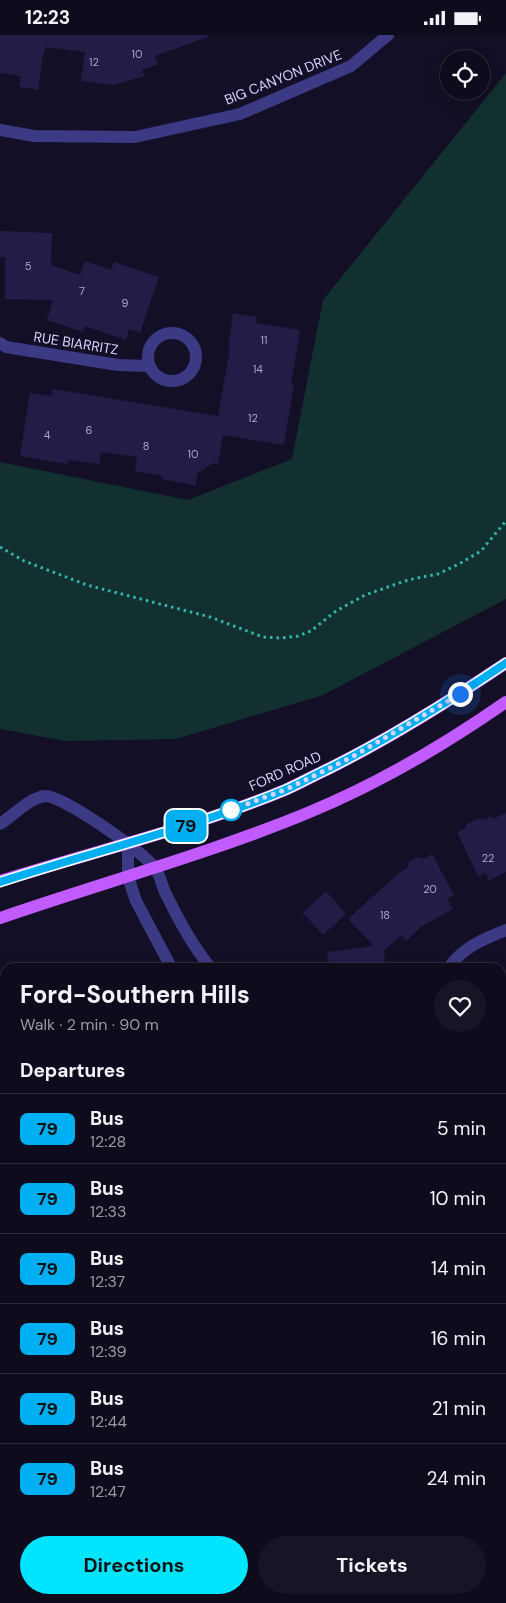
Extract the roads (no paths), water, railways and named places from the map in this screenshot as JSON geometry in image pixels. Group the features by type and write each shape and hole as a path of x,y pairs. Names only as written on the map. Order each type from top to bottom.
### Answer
{"main road":[{"name":"FORD ROAD","path":"0,881 191,825 287,789 352,757 445,705 506,663"},
{"path":"0,918 155,868 305,814 388,775 464,731 506,702"}],"street":[{"name":"BIG CANYON DRIVE","path":"0,130 34,136 135,137 240,114 351,66 388,35"},
{"name":"RUE BIARRITZ","path":"0,343 6,347 118,365 149,366"},
{"path":"0,824 33,801 44,796 73,807 128,842 155,868 186,934 207,963"},
{"path":"128,842 128,877 136,901 169,963"},
{"path":"452,963 459,955 481,940 506,930"}]}
